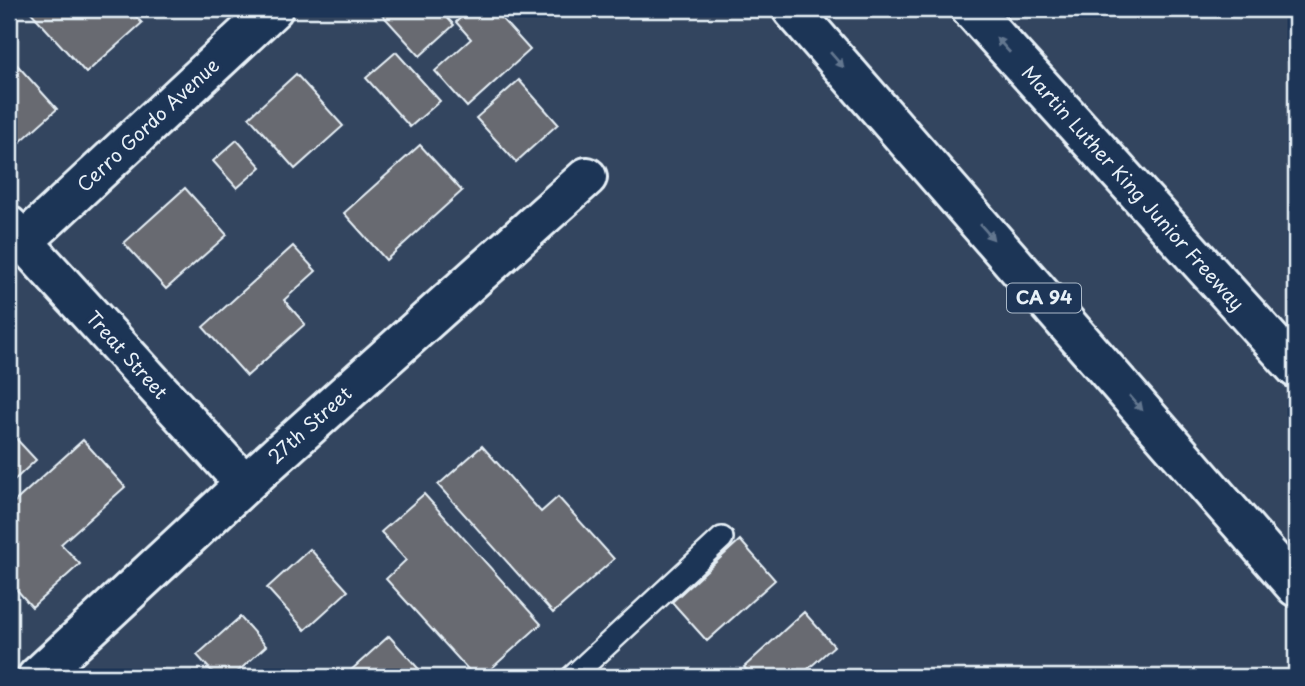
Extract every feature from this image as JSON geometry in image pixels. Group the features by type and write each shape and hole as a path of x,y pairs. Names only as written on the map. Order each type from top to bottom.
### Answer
{"main road":[{"name":"Cerro Gordo Avenue","path":"16,234 272,9"},
{"name":"CA 94","path":"792,9 1296,587"},
{"name":"Martin Luther King Junior Freeway","path":"971,9 1296,368"},
{"name":"27th Street","path":"37,677 245,484 587,177"},
{"name":"Treat Street","path":"16,234 245,484"}],"lane":[{"path":"572,677 722,538"}],"building":[{"path":"28,9 129,9 142,23 86,73"},
{"path":"377,9 439,9 454,25 420,56"},
{"path":"470,9 493,9 530,50 467,107 435,71 471,39 456,22"},
{"path":"396,52 440,101 410,127 366,78"},
{"path":"9,56 57,109 10,151 9,149"},
{"path":"296,74 343,126 295,169 249,117"},
{"path":"519,80 558,124 516,162 476,118"},
{"path":"237,140 261,167 237,188 213,161"},
{"path":"420,145 462,191 386,260 344,213"},
{"path":"185,188 227,235 166,289 124,243"},
{"path":"293,246 316,271 284,300 305,324 247,376 203,327"},
{"path":"9,431 36,460 9,485"},
{"path":"83,440 125,487 61,544 80,564 32,607 9,581 9,507"},
{"path":"482,446 541,512 558,497 614,559 553,613 438,485"},
{"path":"424,494 541,624 482,677 475,677 386,579 406,560 381,532"},
{"path":"740,540 775,580 707,641 672,602"},
{"path":"310,549 348,591 305,630 267,588"},
{"path":"804,612 834,646 799,677 753,677 744,667"},
{"path":"240,617 266,646 232,677 217,677 197,655"},
{"path":"389,636 426,677 354,677 349,672"}]}
